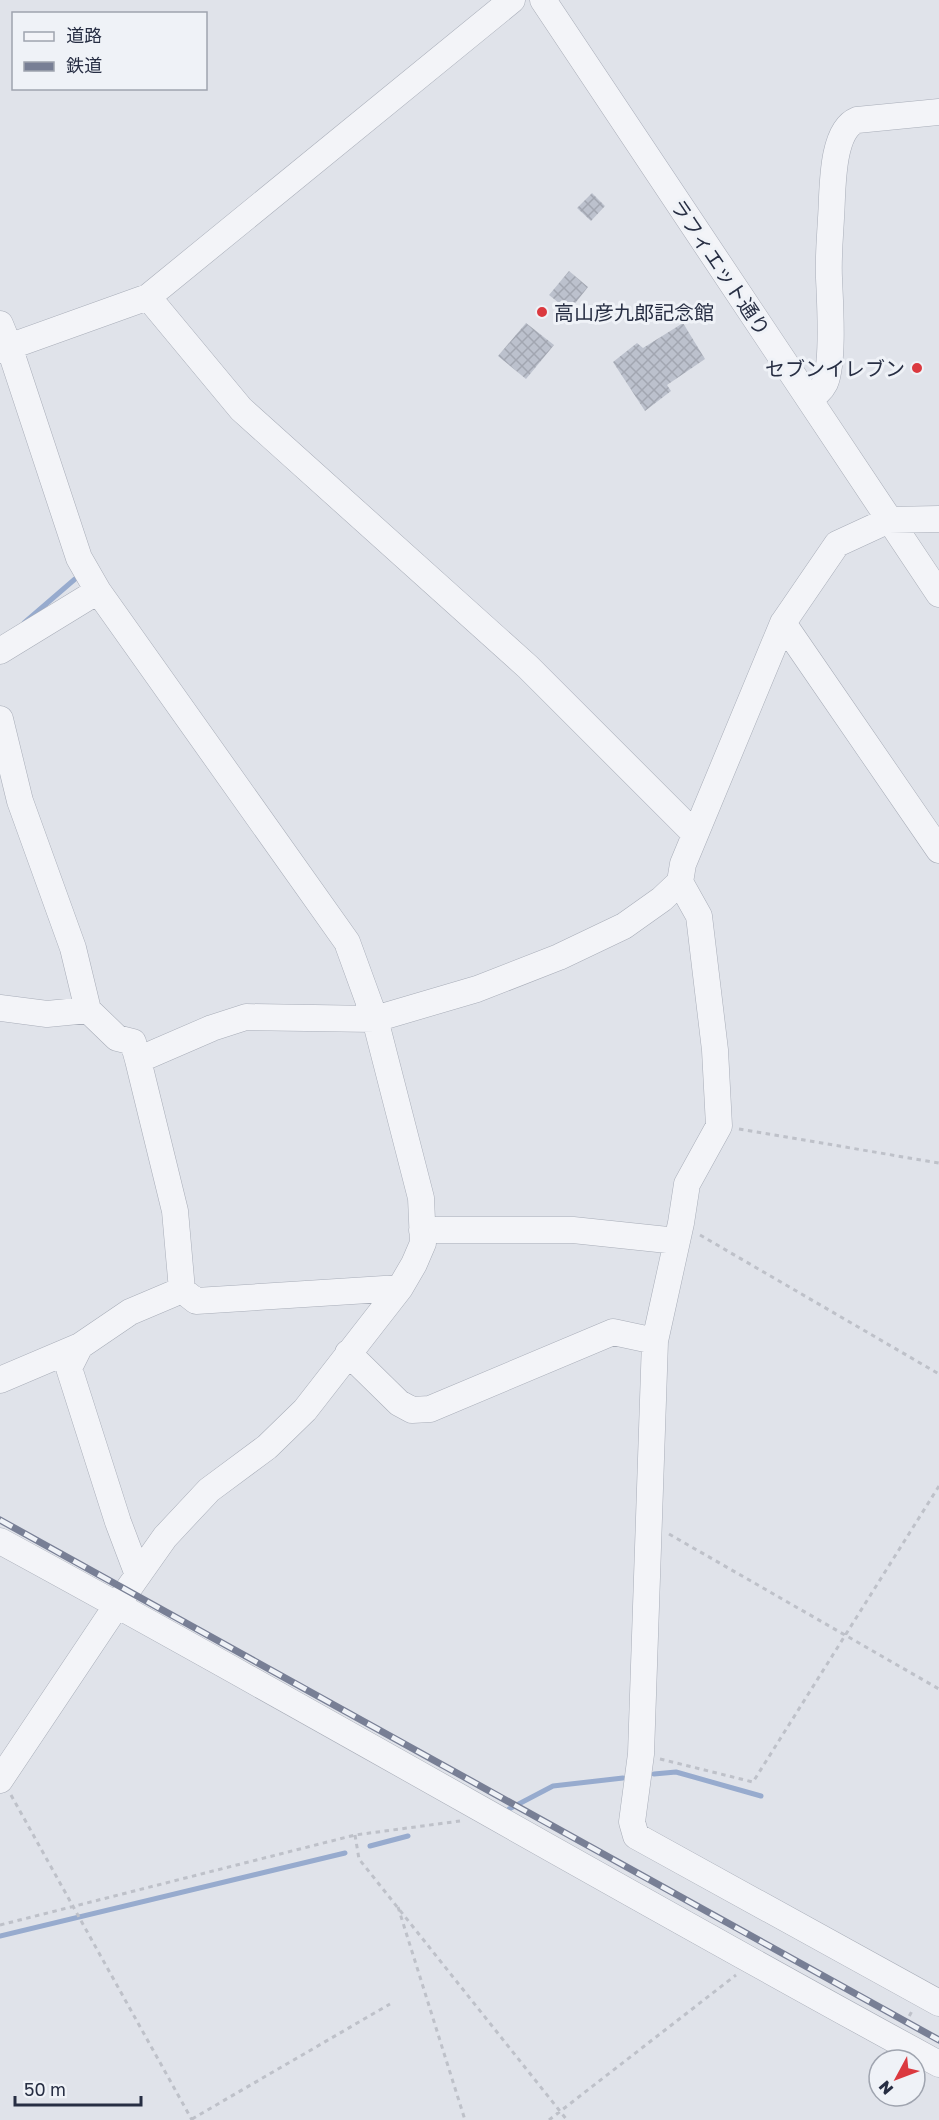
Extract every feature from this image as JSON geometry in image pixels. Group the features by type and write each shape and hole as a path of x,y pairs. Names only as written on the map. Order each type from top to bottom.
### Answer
{"street":[{"path":"0,1778 165,1537 209,1490 267,1447 305,1410 400,1288 423,1243 421,1198 375,1019 347,942 98,591 79,558 3,340 117,309 148,297 512,0"},
{"name":"ラフィエット通り","path":"543,0 939,594"},
{"path":"809,399 823,386 827,371 830,329 829,241 832,192 837,155 846,131 852,122 857,120 939,112"},
{"path":"148,297 241,409 528,666 695,834"},
{"path":"138,1060 212,1028 246,1017 375,1019 477,989 559,957 624,926 662,899 680,882 683,864 783,623 837,544 889,520 939,519"},
{"path":"0,651 98,591"},
{"path":"783,623 939,850"},
{"path":"0,719 20,801 73,948 88,1010 117,1038 133,1042 175,1211 182,1290 195,1301 400,1288"},
{"path":"680,882 699,916 715,1050 719,1126 687,1184 655,1341 641,1754 632,1822 636,1836 932,1995"},
{"path":"0,1008 47,1014 88,1010"},
{"path":"422,1230 679,1232"},
{"path":"0,1380 80,1346 130,1312 182,1290"},
{"path":"348,1353 399,1403 412,1410 430,1409 613,1332 655,1341"},
{"path":"80,1346 69,1368 118,1522 138,1575"},
{"path":"0,1541 494,1816 752,1963 939,2064"}],"path":[{"path":"719,1126 939,1163"},
{"path":"679,1232 939,1374"},
{"path":"641,1754 753,1782 939,1486"},
{"path":"650,1523 939,1689"},
{"path":"0,1778 191,2120 390,2004"},
{"path":"0,1925 355,1835 494,1816"},
{"path":"355,1835 359,1859 398,1905 567,2120"},
{"path":"398,1905 465,2120"},
{"path":"549,2120 752,1963"},
{"path":"895,2040 932,1995"}],"building":[{"path":"592,193 605,206 591,221 577,208"},
{"path":"569,271 588,287 569,311 549,295"},
{"path":"526,323 554,345 526,379 498,356"},
{"path":"683,323 705,359 667,385 671,391 645,411 613,362 637,343 643,348"}],"waterway":[{"path":"24,623 75,579"},
{"path":"654,1774 676,1772 761,1796"},
{"path":"509,1809 553,1786 623,1778"},
{"path":"370,1846 408,1836"},
{"path":"0,1936 345,1853"}],"railway":[{"path":"0,1520 939,2040"}],"place":[{"name":"高山彦九郎記念館","path":"542,312"},
{"name":"セブンイレブン","path":"917,368"}]}
